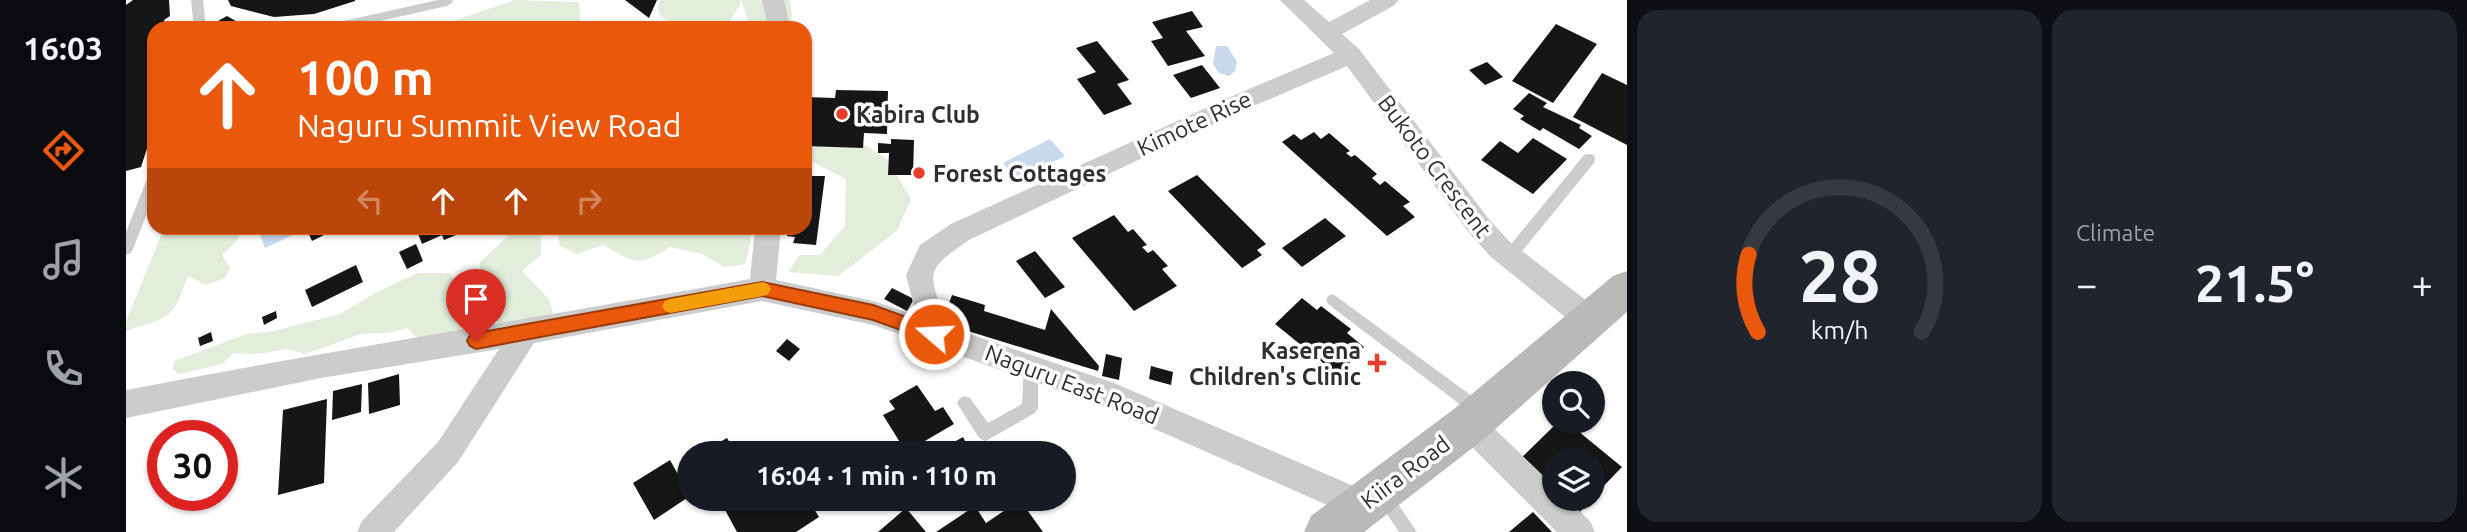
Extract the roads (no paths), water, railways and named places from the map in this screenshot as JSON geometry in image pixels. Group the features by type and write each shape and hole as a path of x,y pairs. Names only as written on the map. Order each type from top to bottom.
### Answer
{"main road":[{"name":"Kiira Road","path":"1327,532 1476,418 1615,302"}],"street":[{"path":"773,0 778,21"},
{"name":"Bukoto Crescent","path":"1291,0 1351,55 1479,226 1509,257 1615,302"},
{"path":"1326,33 1387,0"},
{"name":"Kimote Rise","path":"934,334 919,275 929,253 960,232 1236,104 1351,55"},
{"path":"762,289 767,235"},
{"name":"Naguru East Road","path":"126,404 321,365 526,332 762,289 873,313 1031,367 1370,498"},
{"path":"373,532 448,452 526,332"},
{"path":"1476,418 1579,532"}],"lane":[{"path":"197,0 199,21"},
{"path":"362,21 447,2"},
{"path":"1509,257 1589,159"},
{"path":"126,249 147,196"},
{"path":"1333,300 1476,418"},
{"path":"965,403 985,433 1030,408 1031,367"},
{"path":"1370,498 1409,532"}],"water":[{"path":"1216,46 1227,46 1237,62 1235,71 1229,76 1219,73 1213,64"},
{"path":"1050,139 1065,156 1017,180 1003,163"},
{"path":"260,235 293,235 265,248"}],"place":[{"name":"Kabira Club","path":"842,114"},
{"name":"Forest Cottages","path":"919,173"},
{"name":"Kaserena Children's Clinic","path":"1377,363"}]}
